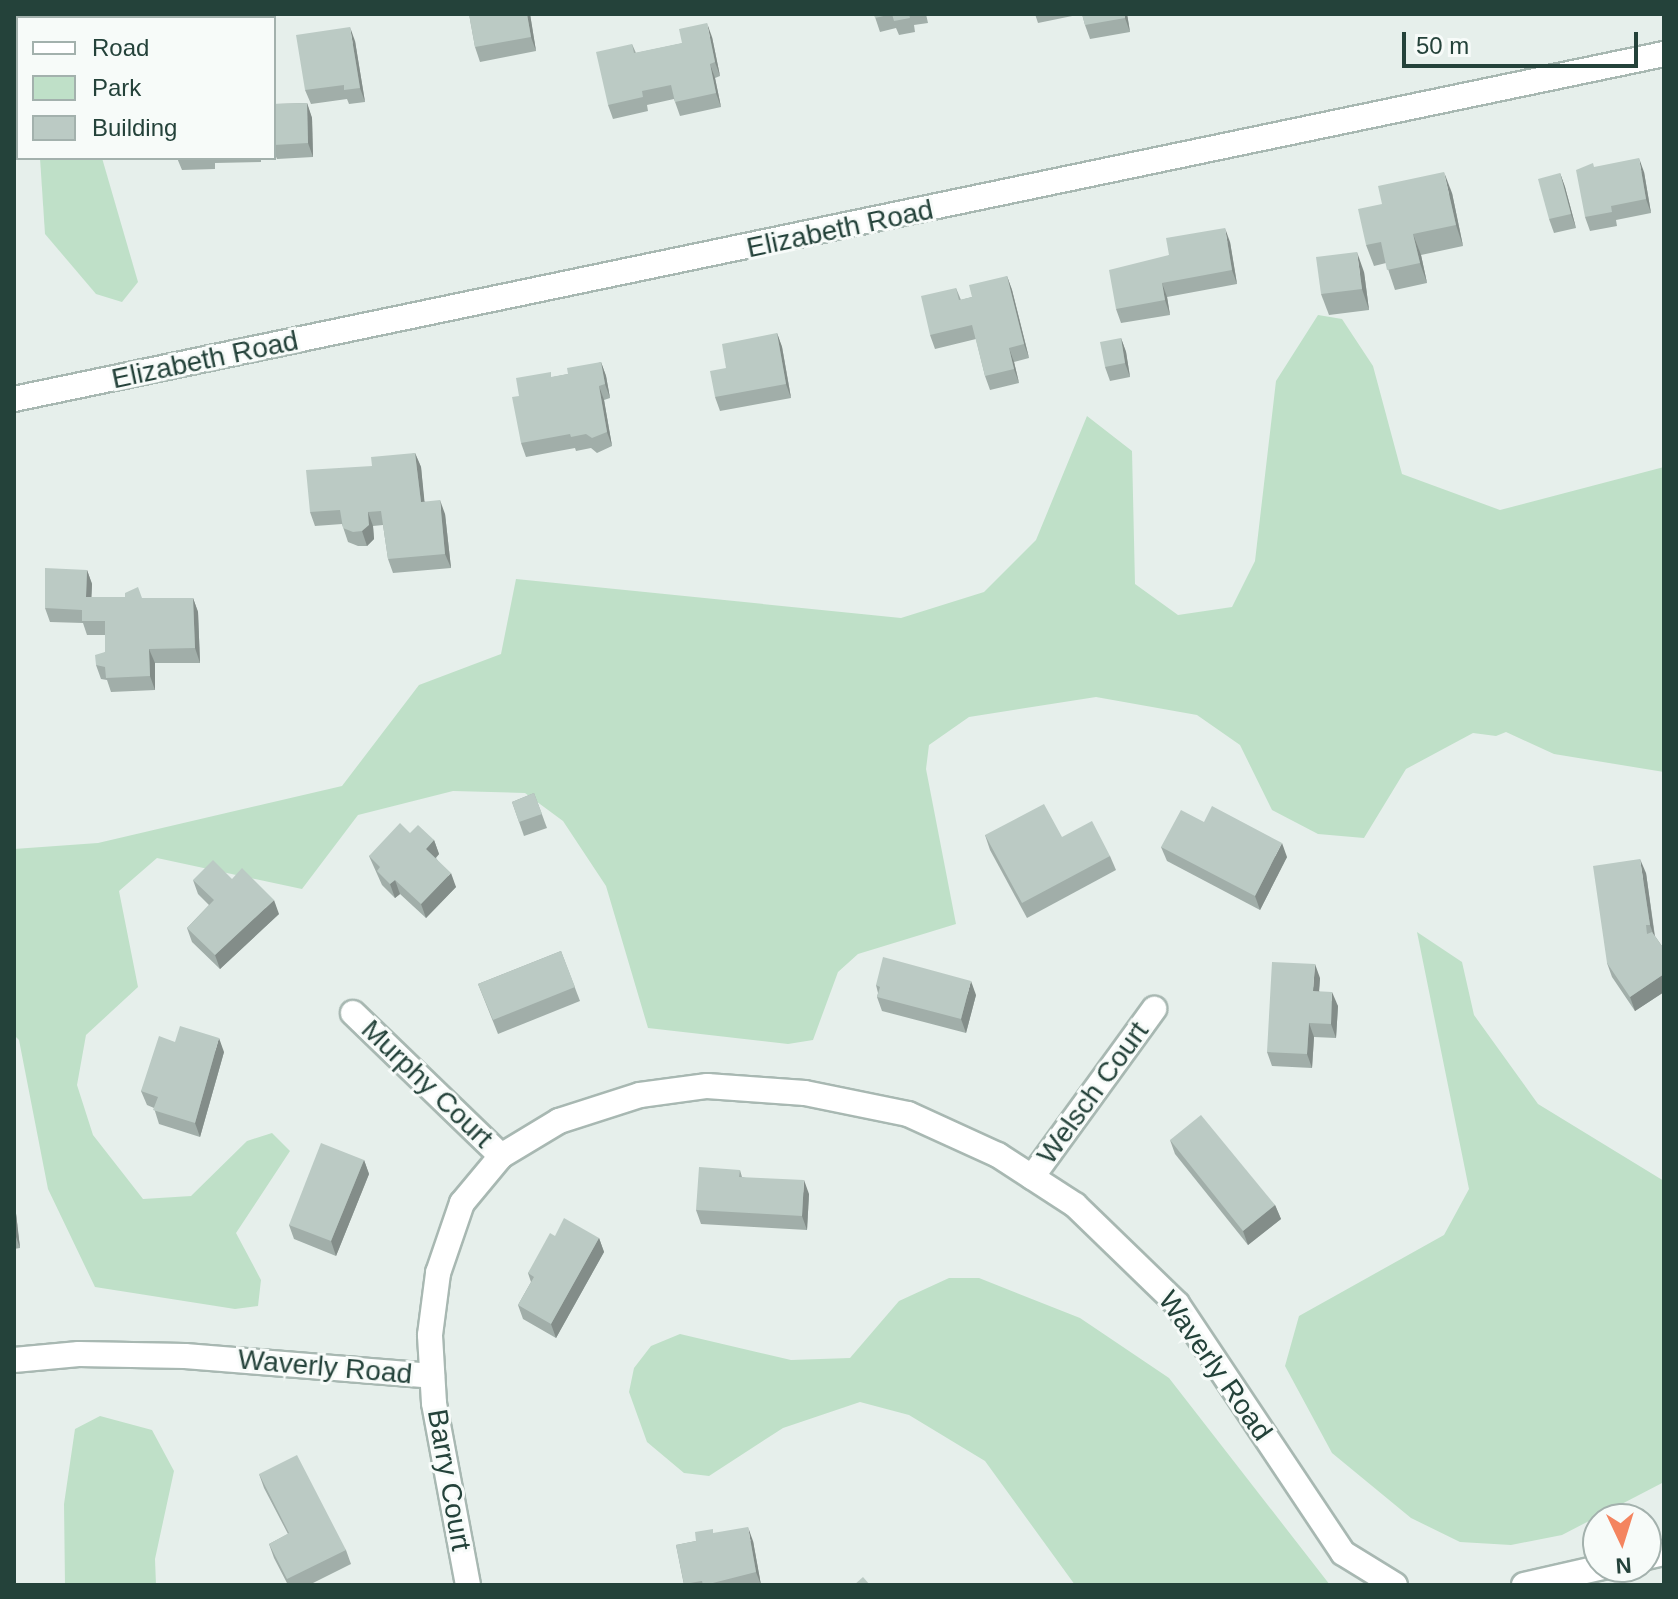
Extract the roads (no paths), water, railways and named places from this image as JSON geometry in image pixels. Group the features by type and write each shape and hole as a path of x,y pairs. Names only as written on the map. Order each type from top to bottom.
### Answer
{"street":[{"name":"Elizabeth Road","path":"14,399 484,304 1664,54"},
{"name":"Welsch Court","path":"1032,1177 1154,1009"},
{"name":"Murphy Court","path":"353,1013 501,1156"},
{"name":"Waverly Road","path":"14,1360 79,1354 185,1356 432,1376 430,1335 438,1273 462,1203 501,1156 559,1121 640,1095 707,1086 805,1093 908,1114 998,1155 1075,1205 1177,1304 1343,1553 1395,1585"},
{"name":"Barry Court","path":"432,1376 468,1585"},
{"path":"1524,1585 1582,1572"}]}
